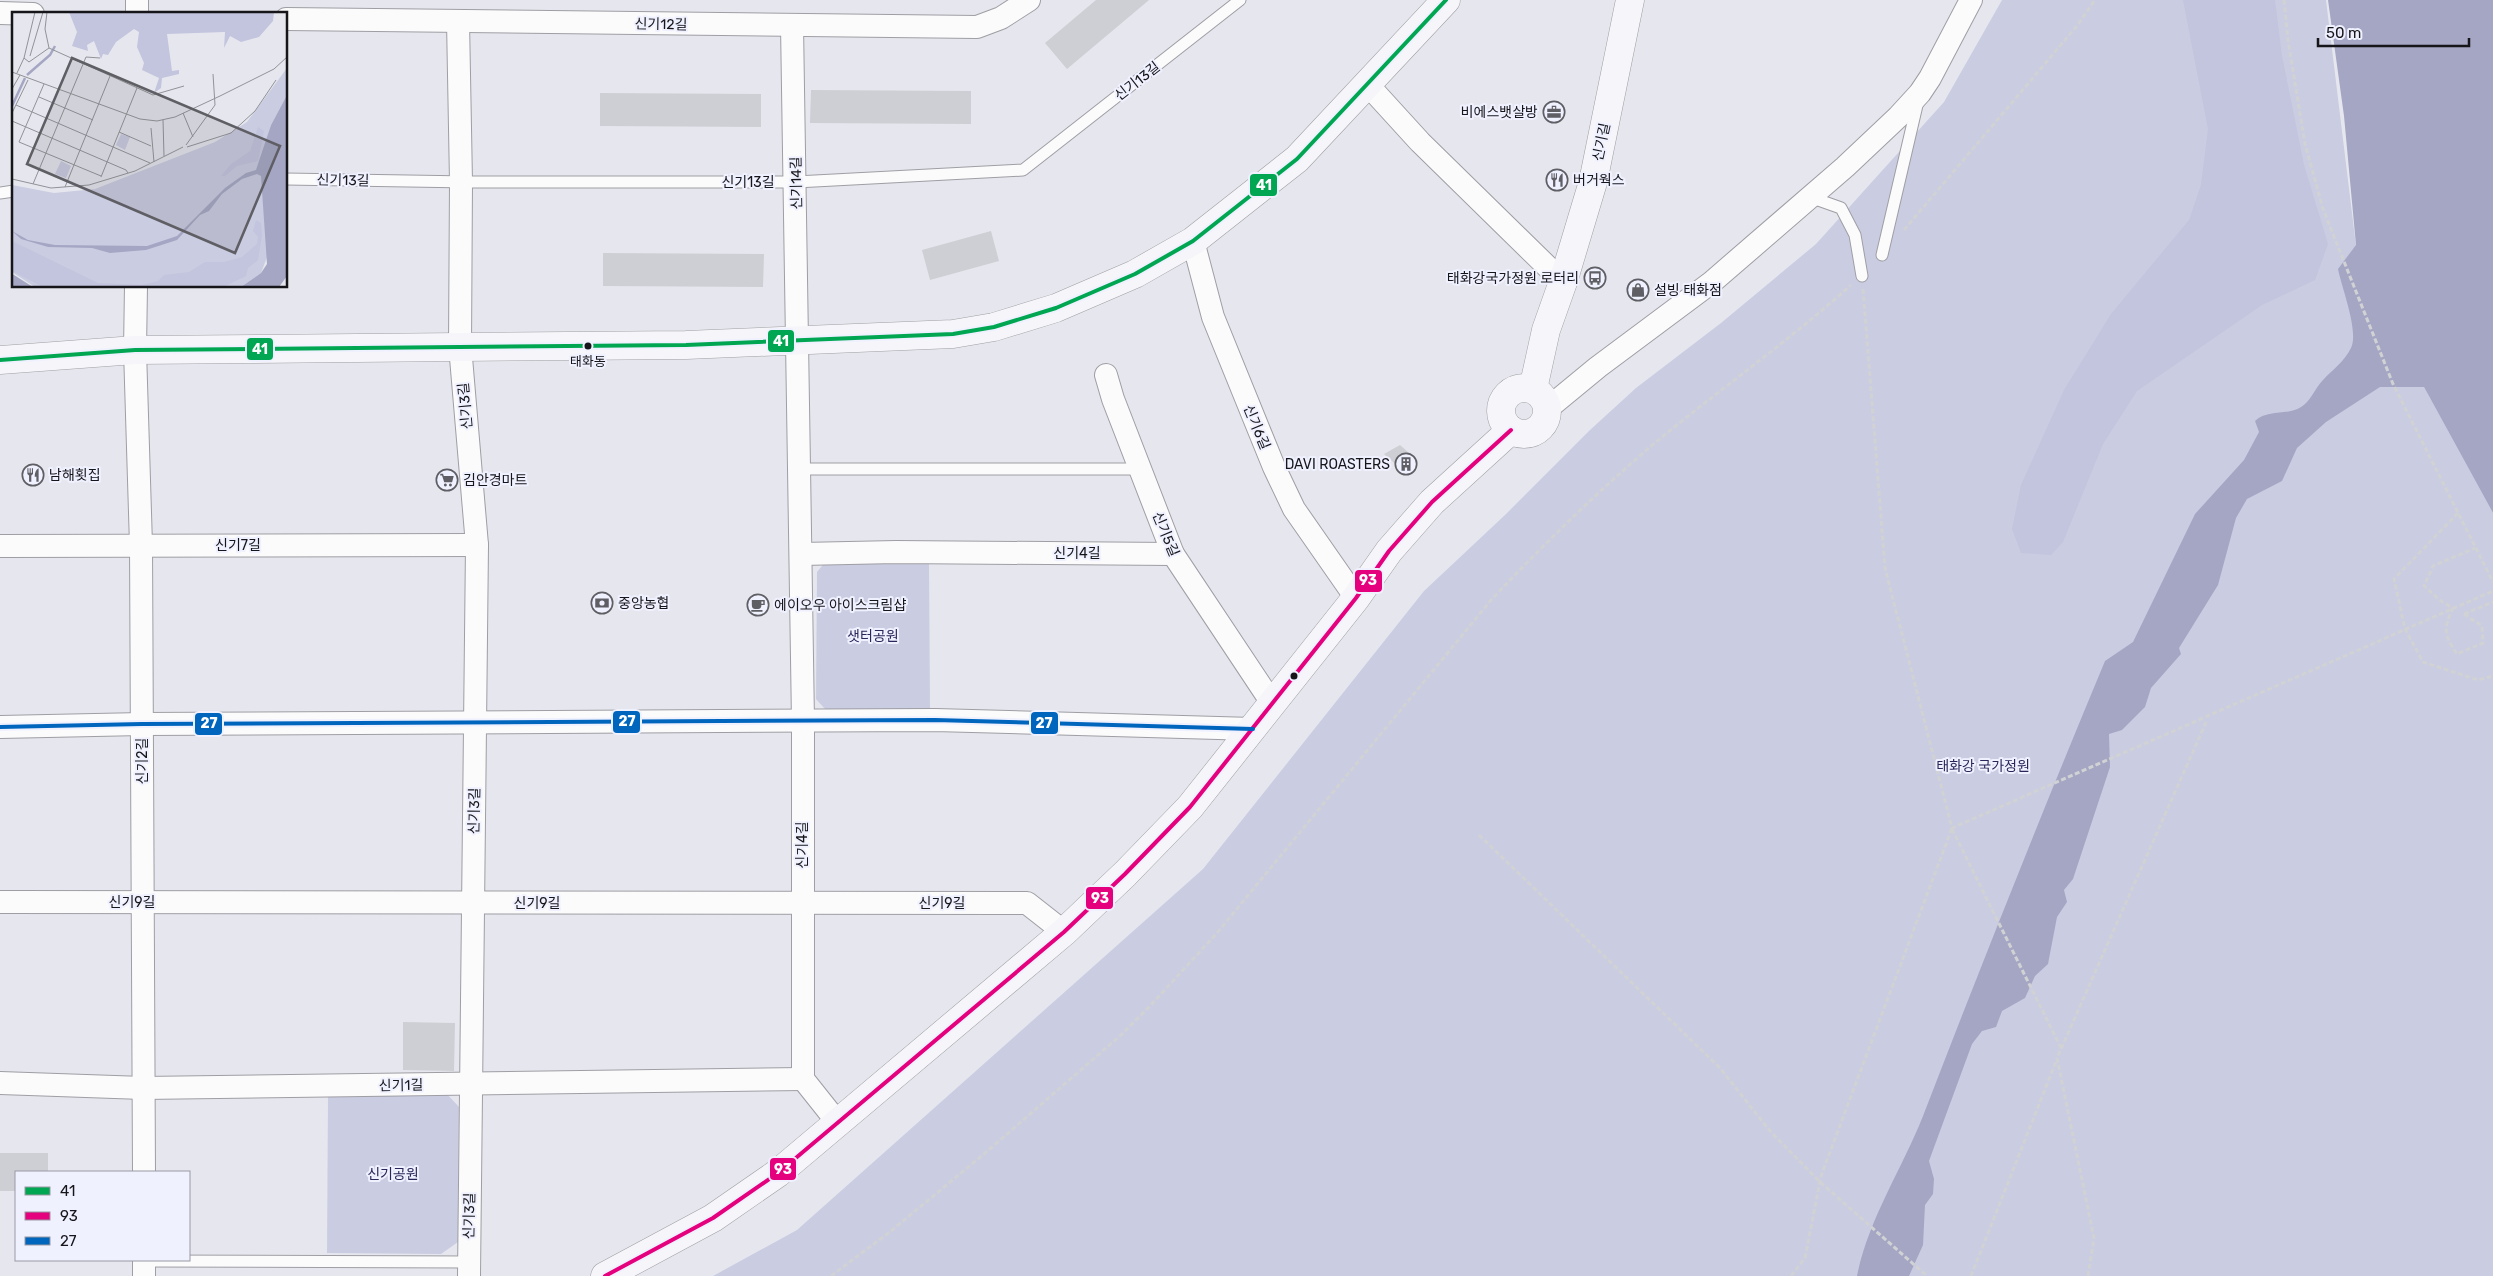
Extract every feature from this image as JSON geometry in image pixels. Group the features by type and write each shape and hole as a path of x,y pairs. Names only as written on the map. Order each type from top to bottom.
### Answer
{"street":[{"name":"신기12길","path":"288,20 977,27 1001,18 1029,0"},
{"path":"0,360 135,350 686,344 796,341 953,334 994,327 1056,308 1135,274 1193,241 1297,159 1446,0"},
{"name":"신기길","path":"1540,399 1546,330 1563,282 1593,182 1630,0"},
{"path":"1540,399 1598,367 1712,282 1892,123 1920,93 1971,0"},
{"name":"신기3길","path":"458,21 461,182 460,346 477,545 469,1269"},
{"name":"신기14길","path":"792,25 796,182 796,341"},
{"path":"1368,85 1420,142 1563,282"},
{"name":"신기6길","path":"1193,241 1213,317 1274,467 1294,509 1356,598"},
{"name":"신기2길","path":"136,288 135,350 142,545 144,1171"},
{"name":"신기4길","path":"796,341 800,469 803,721 803,1079"},
{"name":"신기5길","path":"1106,375 1113,399 1173,554 1272,703"},
{"path":"1523,387 1540,399 1546,418 1536,431 1520,434 1511,430 1501,417 1503,400 1515,389 1523,387"},
{"path":"604,1276 713,1218 778,1173 1064,932 1125,874 1190,807 1356,598 1389,550 1432,502 1511,430"},
{"name":"신기7길","path":"0,546 477,545"},
{"name":"신기4길","path":"801,554 896,552 1173,554"},
{"path":"0,727 142,724 935,720 1253,729"},
{"name":"신기9길","path":"0,902 1027,903 1064,932"},
{"path":"803,1079 838,1123"},
{"name":"신기1길","path":"0,1083 144,1088 803,1079"}],"lane":[{"name":"신기13길","path":"288,179 461,182 796,182 1023,170 1240,0"},
{"path":"1882,255 1920,93"},
{"path":"1810,197 1841,208 1855,235 1862,276"},
{"path":"800,469 1140,470"},
{"path":"144,1265 469,1269"}],"path":[{"path":"1882,255 2076,27 2095,0"},
{"path":"2284,0 2296,94 2313,177 2393,384 2493,582"},
{"path":"1862,276 1885,568 1952,828 2061,1048"},
{"path":"831,1276 891,1231 984,1154 1106,1048 1150,1006 1217,933 1479,614 1538,549 1657,442 1812,320 1862,276"},
{"path":"2458,513 2394,579 2405,629 2423,662 2478,680 2493,676"},
{"path":"2453,608 2441,601 2424,586 2433,566 2475,548"},
{"path":"1791,1276 1805,1258 1820,1182 1952,828 2493,590"},
{"path":"2453,608 2446,623 2447,638 2457,654 2483,643 2482,626 2464,614 2493,602"},
{"path":"1971,1276 2061,1048 2207,720"},
{"path":"1479,835 1720,1068 1770,1131 1820,1182 1927,1276"},
{"path":"2057,1058 2094,1238 2088,1276"}],"green space":[{"name":"태화강 국가정원","path":"2002,0 2326,0 2356,246 2417,374 2493,513 2493,1276 713,1276 797,1230 1203,869 1424,591 1636,388 1721,323 1816,244 1944,102"},
{"name":"샛터공원","path":"929,559 930,710 826,710 816,699 817,572 827,560"},
{"name":"신기공원","path":"328,1093 446,1093 459,1107 458,1242 441,1254 327,1253"}],"shaded area":[{"path":"2183,0 2275,0 2282,56 2304,165 2328,244 2315,280 2262,305 2137,391 2103,444 2063,542 2051,555 2021,553 2012,529 2021,485 2064,390 2111,314 2189,220 2201,185 2208,129"},
{"path":"2328,0 2493,0 2493,513 2424,387 2380,387 2326,422 2297,448 2282,481 2247,499 2236,518 2218,585 2179,648 2181,654 2151,688 2145,707 2122,730 2109,734 2110,767 2073,879 2064,890 2067,902 2057,917 2048,964 2035,976 2025,998 2002,1011 1996,1027 1982,1031 1972,1044 1929,1161 1934,1179 1933,1194 1925,1205 1923,1245 1909,1276 1857,1276 1862,1255 1877,1215 1915,1136 2012,888 2105,661 2133,642 2195,514 2244,460 2259,432 2255,421 2266,415 2296,410 2301,407 2351,348 2353,331 2338,269 2356,245 2344,116"}],"building":[{"path":"1096,0 1149,0 1067,69 1045,43"},
{"path":"811,90 971,91 971,124 810,123"},
{"path":"600,93 761,94 761,127 600,126"},
{"path":"991,231 999,261 930,280 922,250"},
{"path":"603,253 764,254 763,287 603,286"},
{"name":"DAVI ROASTERS","path":"1400,445 1418,461 1407,474 1384,454"},
{"path":"403,1022 455,1023 454,1071 403,1070"},
{"path":"0,1153 48,1153 48,1171 15,1171 15,1191 0,1191"}],"transit line":[{"name":"41","path":"0,360 135,350 686,345 953,334 994,327 1056,308 1135,274 1193,241 1297,159 1446,0"},
{"name":"93","path":"605,1276 713,1218 778,1173 1064,932 1125,874 1190,807 1356,598 1389,551 1432,502 1511,430"},
{"name":"27","path":"0,727 142,724 935,720 1253,729"}],"place":[{"name":"비에스뱃살방","path":"1554,112"},
{"name":"버거웍스","path":"1557,180"},
{"name":"태화강국가정원 로터리","path":"1595,278"},
{"name":"설빙 태화점","path":"1638,290"},
{"name":"태화동","path":"588,346"},
{"name":"DAVI ROASTERS","path":"1406,464"},
{"name":"남해횟집","path":"33,475"},
{"name":"김안경마트","path":"447,480"},
{"name":"중앙농협","path":"602,603"},
{"name":"에이오우 아이스크림샵","path":"758,605"}]}
